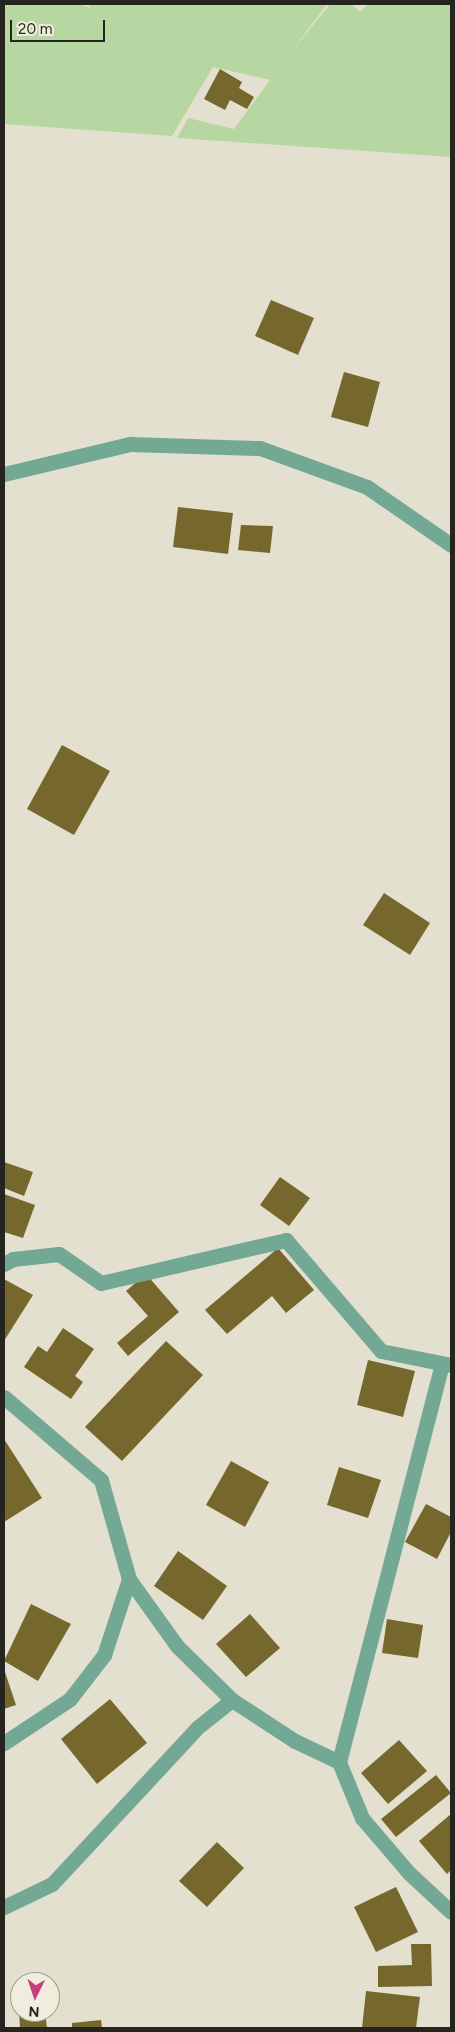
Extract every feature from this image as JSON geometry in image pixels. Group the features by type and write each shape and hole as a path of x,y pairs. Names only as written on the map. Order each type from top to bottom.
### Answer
{"street":[{"path":"4,474 130,444 260,448 367,487 451,545"},
{"path":"4,1264 13,1259 59,1254 101,1283 286,1240 381,1350 447,1364 339,1762 362,1818 409,1873 451,1912"},
{"path":"4,1397 101,1480 129,1579 177,1646 232,1700 295,1741 339,1762"},
{"path":"4,1743 70,1699 104,1655 129,1579"},
{"path":"4,1907 52,1884 192,1734 232,1700"}],"green space":[{"path":"4,4 81,4 89,8 91,4 327,4 292,51 330,4 351,4 360,12 368,4 451,4 451,157 177,138 188,118 234,129 270,80 213,67 172,136 4,124"}],"building":[{"path":"220,69 242,82 239,88 254,97 247,109 230,100 225,110 204,99"},
{"path":"271,300 314,318 298,355 255,336"},
{"path":"344,372 380,382 368,427 331,417"},
{"path":"178,507 233,513 228,554 173,547"},
{"path":"241,525 273,526 270,553 238,550"},
{"path":"62,745 110,771 74,835 27,809"},
{"path":"384,893 430,923 410,955 363,925"},
{"path":"4,1162 33,1172 24,1196 4,1188"},
{"path":"280,1177 310,1198 289,1226 260,1205"},
{"path":"4,1194 35,1205 23,1238 4,1232"},
{"path":"278,1248 314,1290 286,1313 272,1296 227,1334 205,1310"},
{"path":"146,1274 179,1312 128,1356 117,1343 148,1316 126,1291"},
{"path":"4,1279 33,1295 4,1341"},
{"path":"63,1328 94,1349 75,1376 83,1382 71,1399 24,1367 38,1346 47,1352"},
{"path":"166,1341 203,1375 122,1461 85,1427"},
{"path":"368,1360 415,1371 403,1417 357,1405"},
{"path":"4,1439 42,1498 4,1522"},
{"path":"231,1461 269,1482 245,1527 206,1505"},
{"path":"339,1467 381,1480 368,1518 327,1505"},
{"path":"426,1504 451,1517 451,1532 437,1559 405,1542"},
{"path":"178,1551 227,1586 203,1620 154,1586"},
{"path":"31,1604 71,1624 38,1681 4,1661"},
{"path":"250,1614 280,1648 246,1677 216,1644"},
{"path":"387,1619 423,1625 418,1658 382,1653"},
{"path":"4,1669 16,1705 4,1709"},
{"path":"110,1699 147,1743 97,1784 61,1739"},
{"path":"399,1740 427,1771 388,1804 361,1773"},
{"path":"436,1775 451,1793 396,1837 381,1819"},
{"path":"451,1814 451,1870 447,1874 419,1841"},
{"path":"217,1842 244,1868 207,1907 179,1881"},
{"path":"396,1887 418,1932 376,1952 354,1907"},
{"path":"411,1944 431,1944 432,1986 378,1987 378,1966 412,1965"},
{"path":"366,1991 420,1997 416,2028 362,2028"},
{"path":"101,2020 102,2028 72,2028 72,2023"},
{"path":"20,2022 46,2022 47,2028 20,2028"}]}
